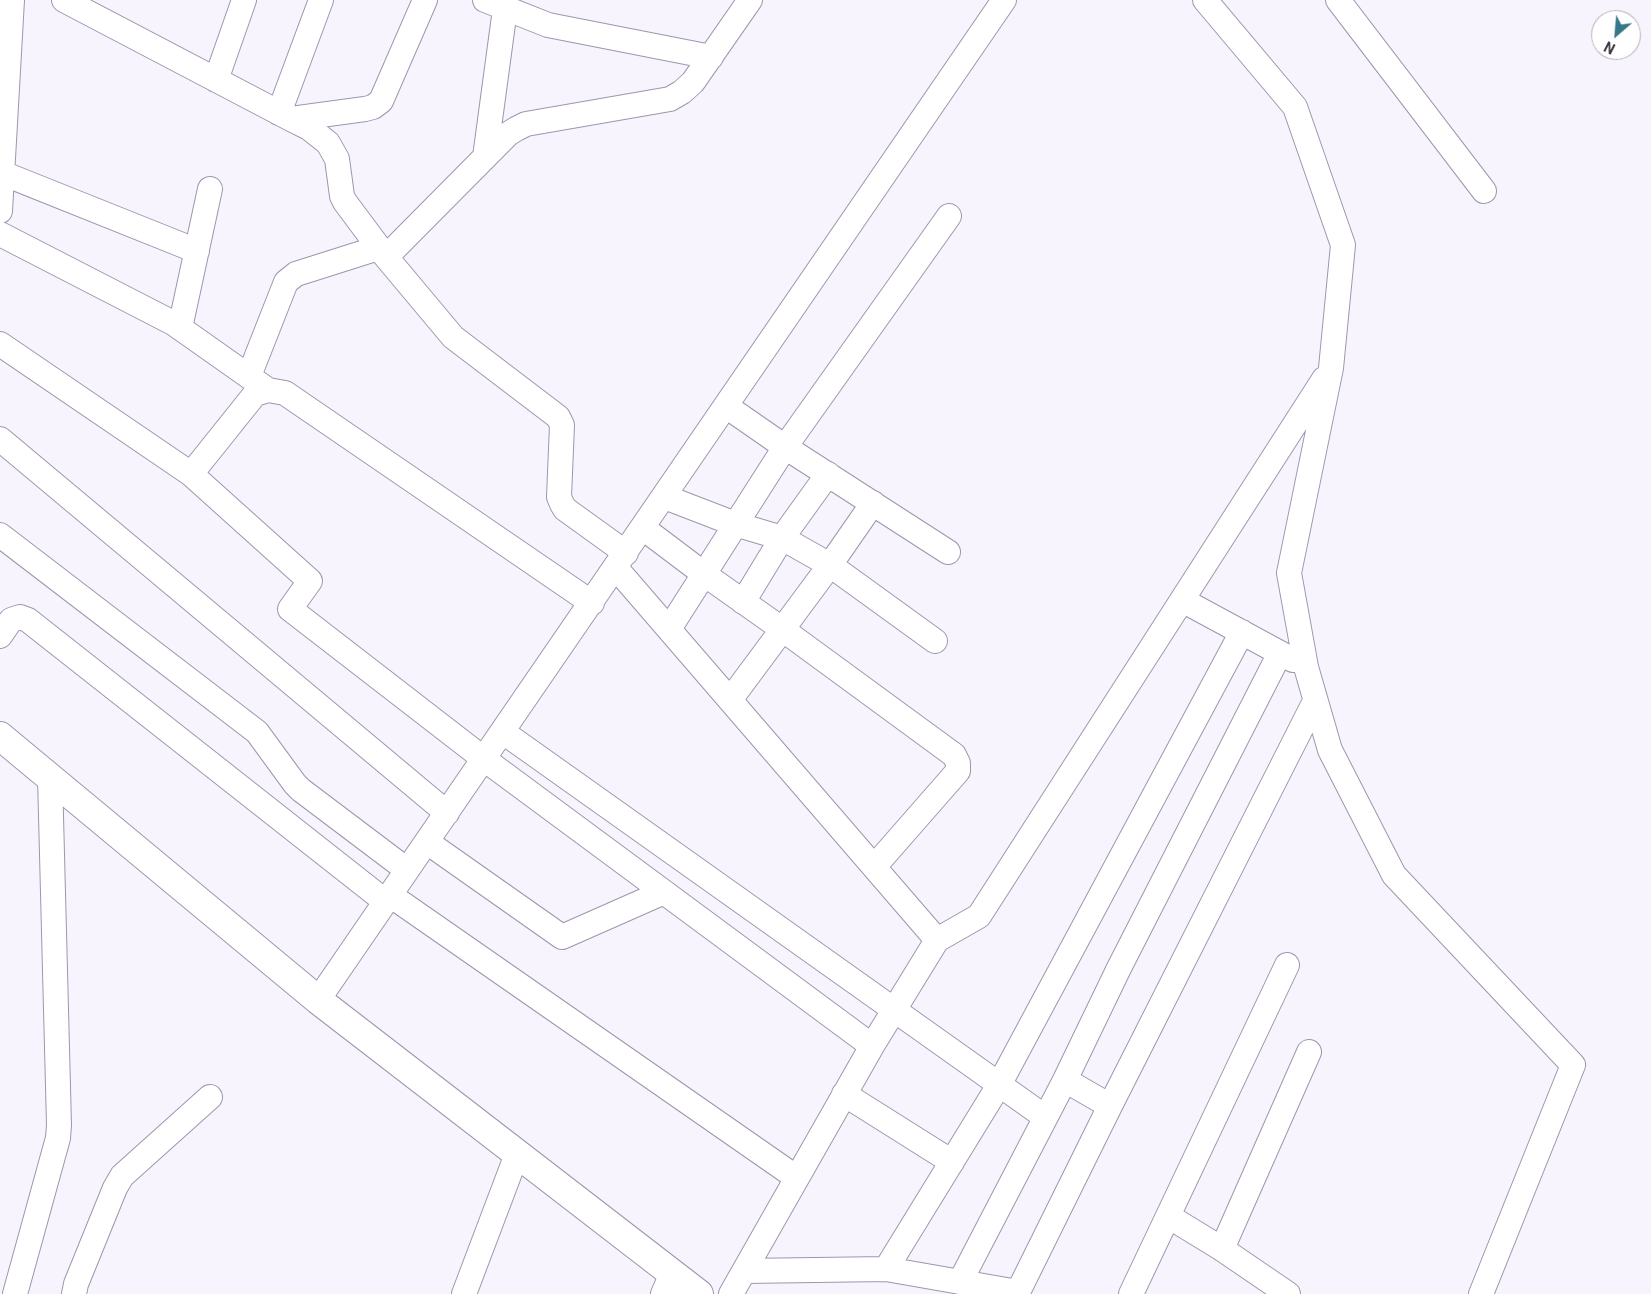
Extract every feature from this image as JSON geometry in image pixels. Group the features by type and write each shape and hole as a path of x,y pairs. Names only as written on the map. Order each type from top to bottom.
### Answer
{"main road":[{"path":"0,736 318,1000 517,1154 667,1284 699,1294"}],"street":[{"path":"0,211 12,0"},
{"path":"64,0 285,116 314,132 328,143 337,159 342,196 382,253 453,337 558,417 562,425 559,497 565,509 621,560 669,629 937,940"},
{"path":"216,80 244,0"},
{"path":"285,116 321,0"},
{"path":"285,116 364,109 373,107 381,101 425,0"},
{"path":"191,474 255,394 286,282 296,274 382,253 508,134 526,124 670,99 682,92 693,82 750,0"},
{"path":"318,1000 644,528 1004,0"},
{"path":"1205,0 1295,107 1343,245 1331,368 1289,573 1306,667 1330,750 1394,874 1573,1065 1481,1294"},
{"path":"1338,0 1484,191"},
{"path":"485,157 495,4 548,26 711,57"},
{"path":"2,174 197,251"},
{"path":"180,328 210,189"},
{"path":"669,629 785,447 950,216"},
{"path":"0,234 180,328 259,383 285,393 592,603"},
{"path":"0,344 191,474 310,581 290,610 484,759 872,1046"},
{"path":"731,1294 844,1094 937,940 979,916 1331,368"},
{"path":"726,406 785,447 948,552"},
{"path":"0,439 447,813"},
{"path":"743,602 782,538 828,474"},
{"path":"665,497 735,524 782,538 830,565 935,641"},
{"path":"730,700 830,565 873,503"},
{"path":"644,528 704,574 954,755 958,763 958,771 874,867"},
{"path":"0,535 257,732 301,790 408,870"},
{"path":"1182,600 1306,667"},
{"path":"0,636 12,620 20,617 28,620 388,898 797,1178"},
{"path":"886,1270 999,1085 1242,632"},
{"path":"960,1282 1065,1080 1118,968 1280,653"},
{"path":"744,1271 886,1270 1017,1293 1315,701"},
{"path":"502,732 1045,1117"},
{"path":"15,1294 58,1138 59,1125 50,777"},
{"path":"427,842 562,937 664,892"},
{"path":"1131,1294 1287,965"},
{"path":"1222,1249 1308,1052"},
{"path":"1065,1080 1110,1106"},
{"path":"844,1094 952,1162"},
{"path":"74,1294 76,1284 115,1188 122,1176 210,1097"},
{"path":"464,1294 517,1154"},
{"path":"1168,1216 1222,1249 1288,1294"}]}
